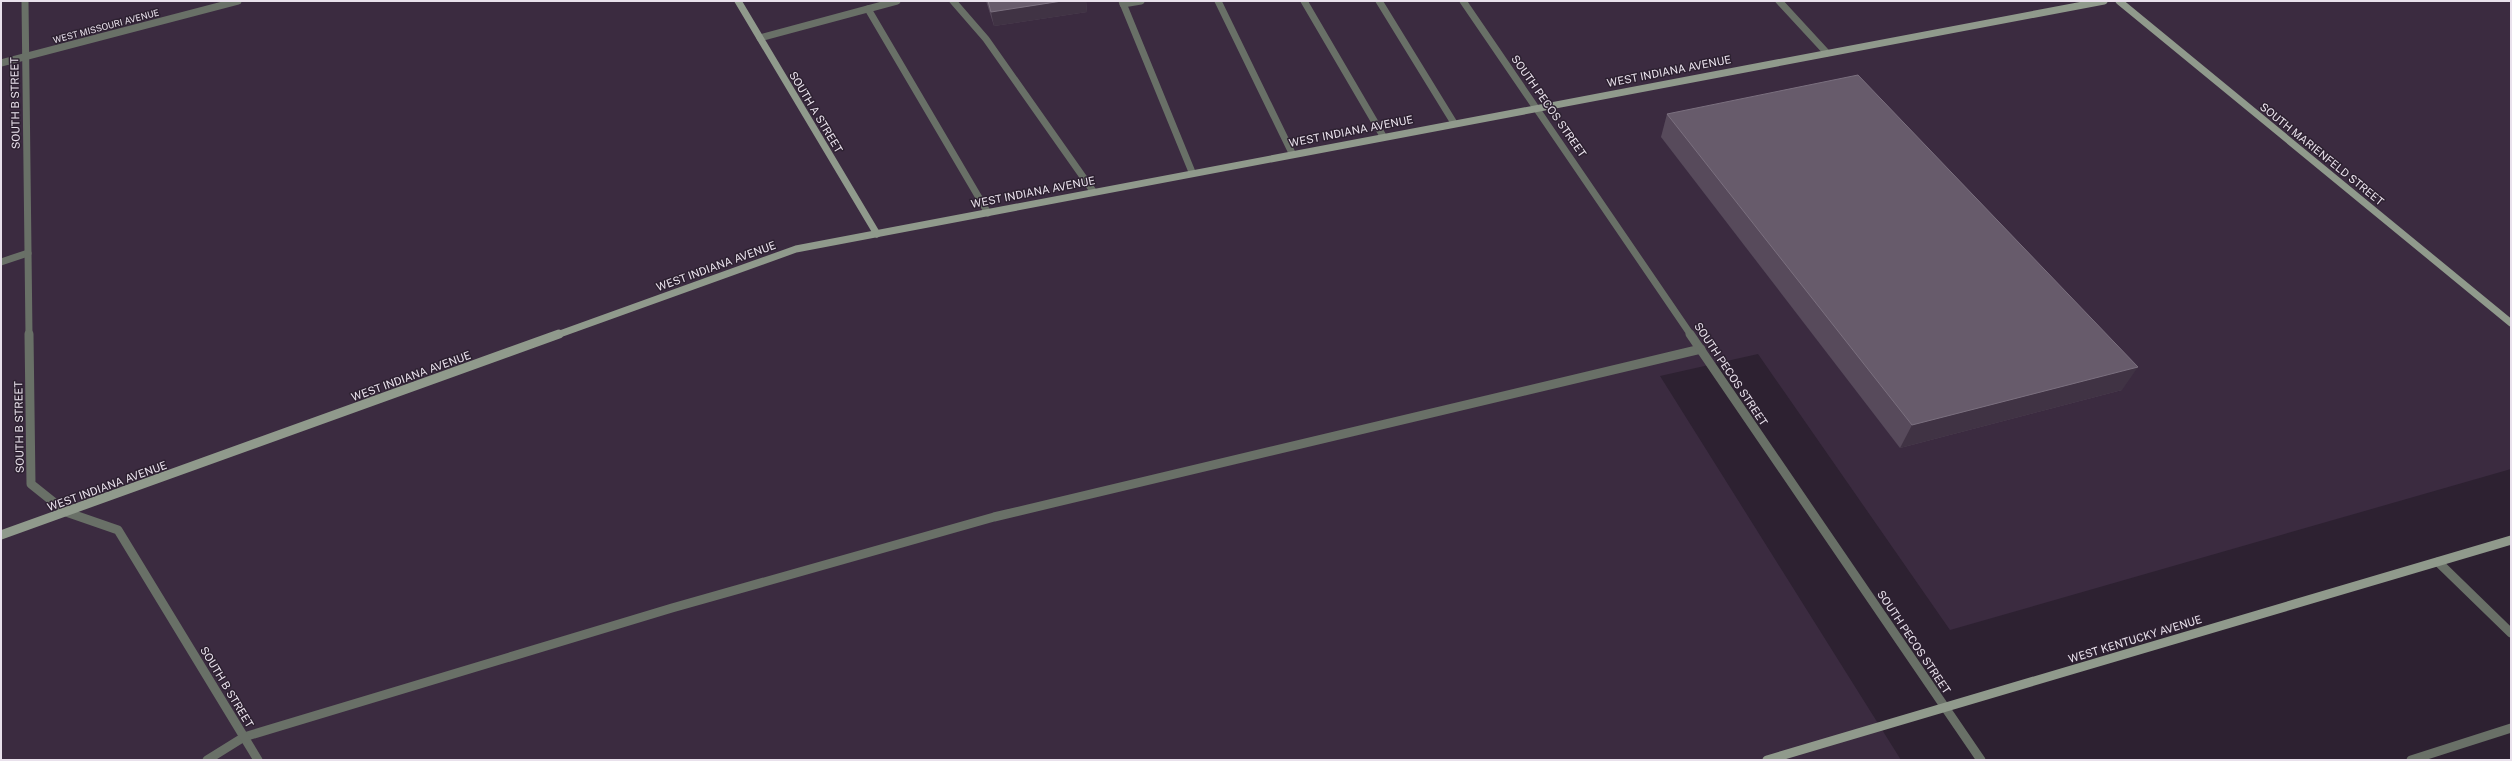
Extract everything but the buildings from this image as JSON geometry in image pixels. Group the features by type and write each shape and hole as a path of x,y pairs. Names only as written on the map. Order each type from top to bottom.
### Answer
{"street":[{"name":"SOUTH B STREET","path":"24,1 30,484 66,512 118,530 258,760"},
{"name":"WEST MISSOURI AVENUE","path":"1,63 238,1"},
{"name":"SOUTH A STREET","path":"738,1 877,234"},
{"path":"760,38 897,1"},
{"path":"953,1 986,39 1093,191"},
{"path":"1141,1 1122,2 1192,172"},
{"path":"1218,1 1292,153"},
{"path":"1304,1 1383,136"},
{"path":"1379,1 1454,123"},
{"name":"SOUTH PECOS STREET","path":"1463,1 1981,760"},
{"path":"1779,1 1827,53"},
{"name":"WEST INDIANA AVENUE","path":"1,535 796,249 1292,153 2104,1"},
{"name":"SOUTH MARIENFELD STREET","path":"2119,1 2511,323"},
{"path":"868,9 988,213"},
{"path":"1,262 28,254"},
{"path":"207,760 244,737 672,608 994,517 1701,349"},
{"name":"WEST KENTUCKY AVENUE","path":"1766,760 2511,540"},
{"path":"2438,562 2511,633"},
{"path":"2412,760 2511,728"}],"shaded area":[{"path":"1,1 2511,1 2511,469 1950,630 1758,354 1660,376 1901,760 1,760"}]}
